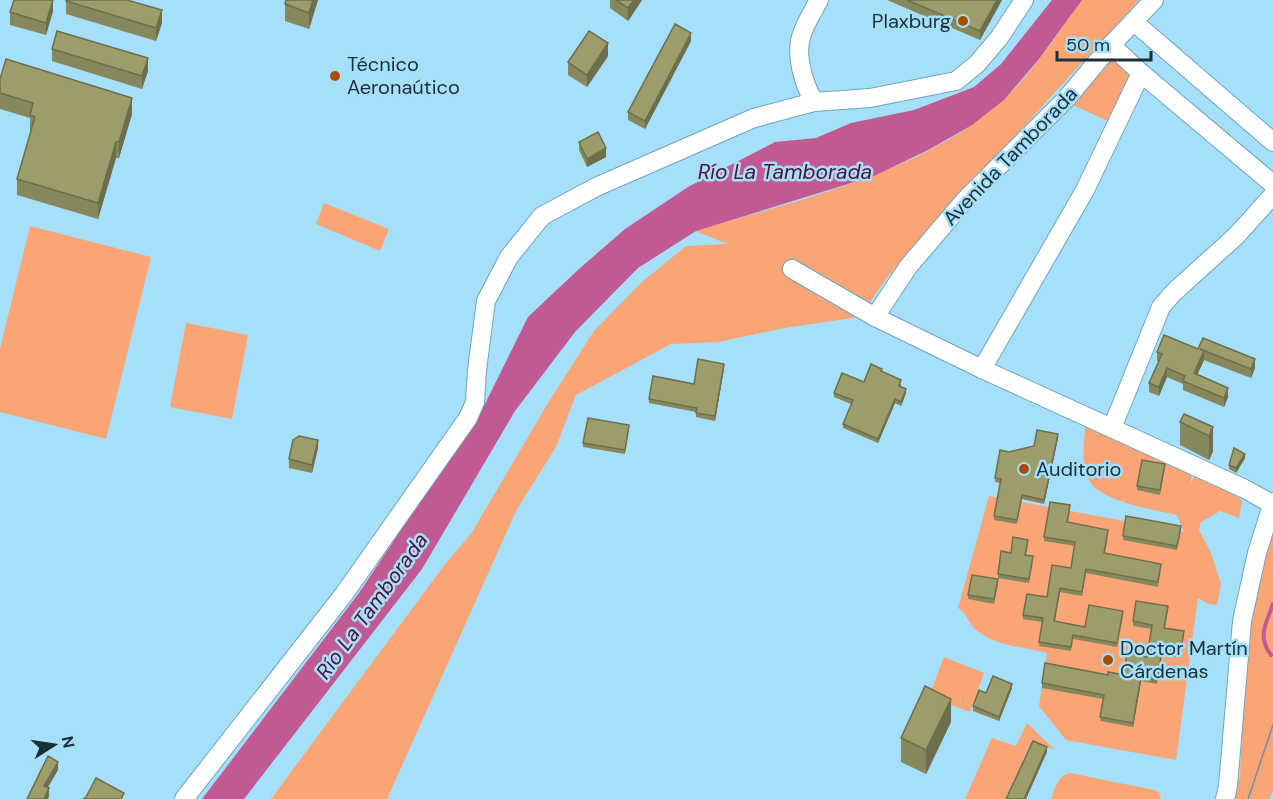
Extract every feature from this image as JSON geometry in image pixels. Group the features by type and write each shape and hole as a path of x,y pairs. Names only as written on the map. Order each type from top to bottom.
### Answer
{"street":[{"path":"814,102 803,78 800,62 801,36 819,0"},
{"path":"184,799 344,594 468,418 475,402 486,301 509,257 542,216 596,187 754,118 814,102 870,98 956,81 977,64 999,38 1024,0"},
{"name":"Avenida Tamborada","path":"875,317 908,267 965,200 1067,98 1154,0"},
{"path":"1134,22 1273,142"},
{"path":"1112,45 1141,73 1273,184"},
{"path":"982,369 1085,190 1141,73"},
{"path":"1112,428 1161,307 1173,293 1236,236 1273,195"},
{"path":"792,269 875,317 982,369 1273,503 1257,553 1242,621 1225,799"}],"shaded area":[{"path":"1082,0 1139,0 888,276 860,317 784,328 718,342 671,344 576,395 556,447 517,509 387,799 271,799 446,563 471,534 548,403 594,331 642,282 686,246 728,244 695,231 857,181 935,147 971,125 1014,90"},
{"path":"1111,58 1131,73 1110,122 1073,105"},
{"path":"324,203 389,229 380,251 316,224"},
{"path":"30,226 151,257 106,439 0,412 0,349"},
{"path":"186,323 248,335 232,419 170,407"},
{"path":"1086,422 1192,472 1191,483 1200,464 1235,492 1242,501 1239,518 1220,511 1201,522 1199,530 1211,553 1221,584 1217,605 1208,604 1198,598 1176,760 1066,740 1039,706 1047,653 1010,645 983,635 958,608 989,496 1184,532 1177,515 1117,500 1097,489 1090,482 1084,461"},
{"path":"1273,532 1273,791 1269,799 1233,799 1240,776 1246,648 1255,586"},
{"path":"944,657 984,673 970,712 929,696"},
{"path":"1027,723 1055,750 1032,741 1005,799 965,799 992,738 1016,746"},
{"path":"1070,773 1154,790 1159,792 1161,799 1051,799 1060,779"}],"water":[{"name":"Río La Tamborada","path":"1052,0 1082,0 1039,59 1004,100 972,125 930,149 874,176 696,231 638,268 575,332 515,411 422,569 244,799 202,799 359,593 485,404 528,317 579,269 625,229 688,187 775,142 816,138 851,123 914,110 974,87 1001,64"}],"building":[{"path":"14,0 53,0 46,23 10,12"},
{"path":"66,0 127,0 162,10 156,28"},
{"path":"286,0 313,0 309,13 285,4"},
{"path":"616,0 634,0 628,8"},
{"name":"Plaxburg","path":"907,0 997,0 980,31"},
{"path":"675,24 691,33 645,121 628,112"},
{"path":"57,31 148,58 142,76 52,49"},
{"path":"589,31 608,43 587,75 568,62"},
{"path":"6,59 132,98 98,203 17,179 35,117 30,115 33,103 0,93 0,79"},
{"path":"598,132 606,148 587,159 579,142"},
{"path":"1164,335 1198,349 1203,338 1255,359 1251,369 1200,349 1204,351 1194,373 1228,388 1224,398 1183,381 1185,376 1167,368 1159,387 1149,383 1162,354 1157,352"},
{"path":"698,359 724,364 715,416 696,413 697,408 649,399 653,376 694,384"},
{"path":"871,364 901,380 899,386 906,389 901,402 895,399 878,439 843,424 853,400 834,393 842,373 864,382"},
{"path":"1184,414 1213,427 1209,436 1180,422"},
{"path":"588,418 629,425 625,450 583,443"},
{"name":"Auditorio","path":"1037,430 1058,434 1044,500 1022,495 1017,520 994,516 1001,479 995,478 1000,450 1009,452 1034,446"},
{"path":"299,436 318,440 312,465 289,459 293,440"},
{"path":"1234,448 1245,454 1236,468 1229,465"},
{"path":"1142,460 1165,464 1160,490 1137,486"},
{"path":"1050,502 1070,505 1067,522 1108,530 1104,553 1161,564 1158,582 1086,569 1082,592 1060,588 1054,621 1085,627 1089,605 1123,611 1117,643 1073,635 1071,647 1039,642 1043,618 1023,615 1027,594 1047,597 1052,565 1071,568 1075,542 1044,537"},
{"path":"1126,516 1181,526 1177,546 1123,536"},
{"path":"1013,537 1028,540 1025,555 1033,556 1029,579 998,574 1001,551 1011,553"},
{"path":"972,575 998,579 994,599 968,595"},
{"path":"1136,601 1168,606 1164,628 1184,631 1180,654 1162,650 1157,680 1141,677 1133,723 1100,717 1104,695 1042,683 1045,663 1108,675 1108,672 1124,675 1127,653 1147,657 1152,625 1133,621"},
{"path":"993,676 1012,684 999,717 973,706 979,690 986,693"},
{"path":"925,686 951,699 926,750 901,738"},
{"path":"1033,741 1047,747 1024,799 1006,799"},
{"path":"48,756 58,762 44,786 49,788 44,799 27,799"},
{"path":"96,778 124,793 121,799 83,799"}],"waterway":[{"path":"1271,655 1264,642 1264,630 1273,604"}],"tram line":[{"path":"1248,799 1273,725"}],"place":[{"name":"Plaxburg","path":"963,21"},
{"name":"Técnico Aeronaútico","path":"335,76"},
{"name":"Auditorio","path":"1024,469"},
{"name":"Doctor Martín Cárdenas","path":"1108,660"}]}
